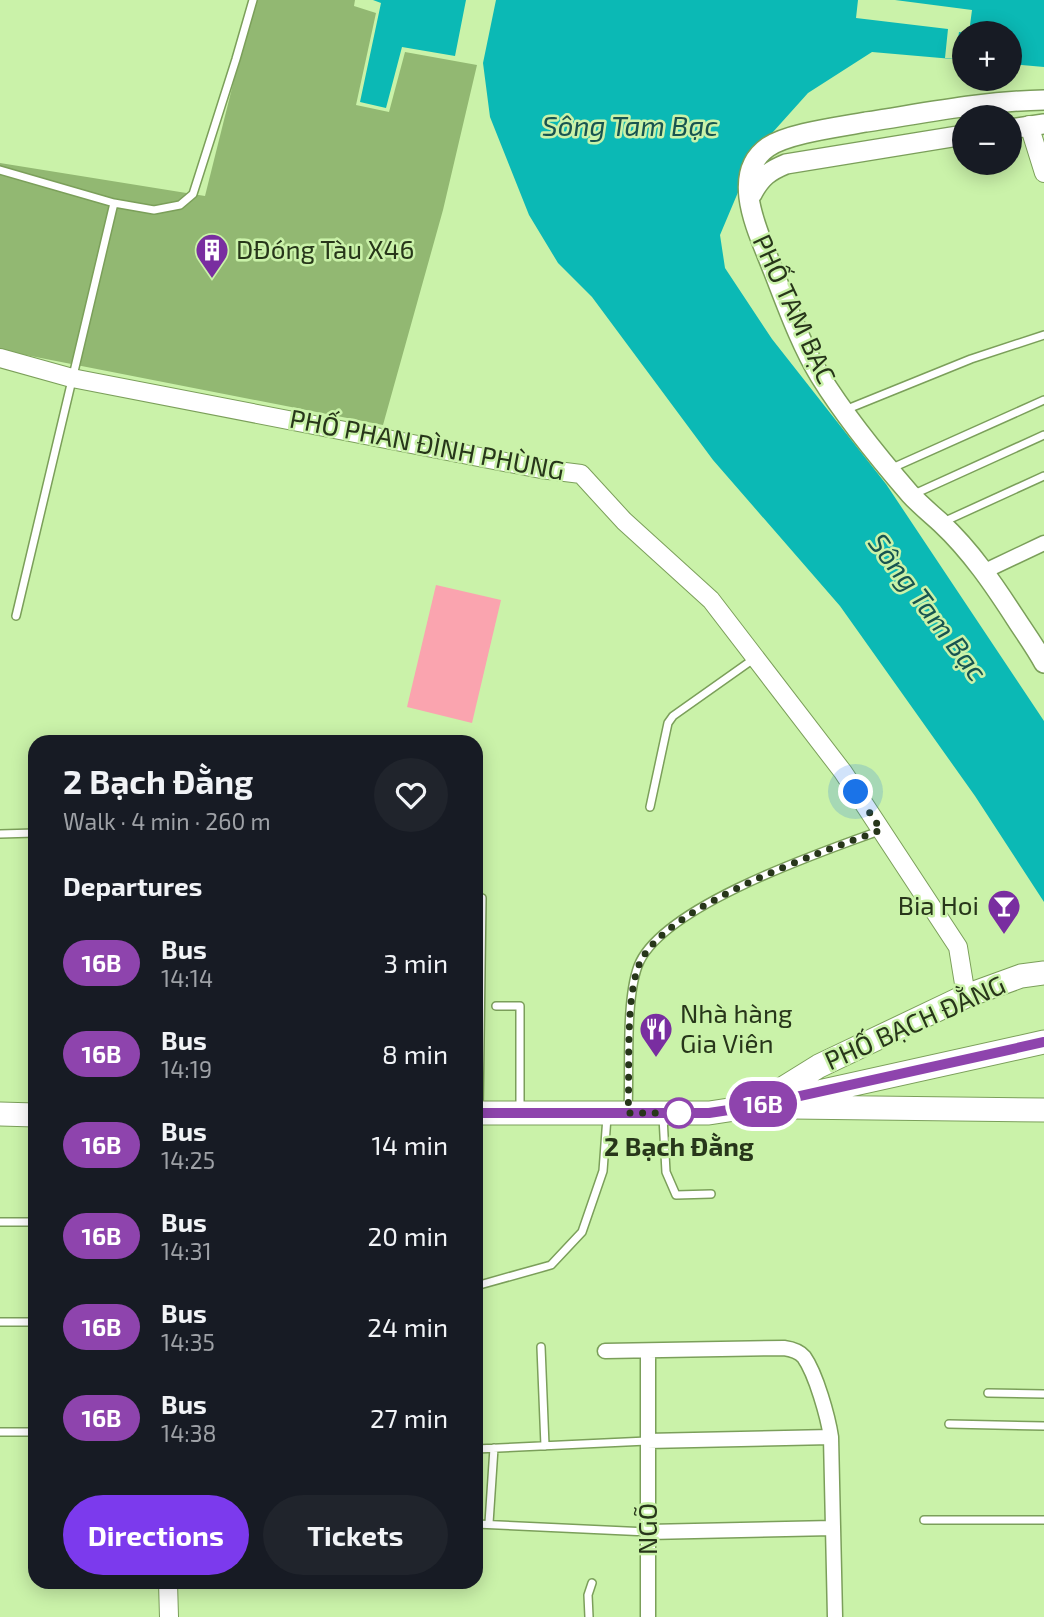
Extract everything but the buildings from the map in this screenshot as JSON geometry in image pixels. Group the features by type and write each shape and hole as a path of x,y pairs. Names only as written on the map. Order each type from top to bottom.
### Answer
{"main road":[{"path":"749,201 749,179 757,159 768,148 782,141 828,129 920,113 1004,101 1044,100"},
{"name":"PHỐ TAM BẠC","path":"952,137 786,164 769,171 760,179 749,201 754,222 783,295 819,374 844,411 911,495 985,571 1044,663"},
{"name":"PHỐ BẠCH ĐẰNG","path":"755,1106 819,1066 965,996 1021,976 1044,972"},
{"name":"PHỐ BẠCH ĐẰNG","path":"483,1113 709,1113 755,1106 1044,1042"},
{"name":"PHỐ BẠCH ĐẰNG","path":"755,1106 1043,1114"},
{"path":"0,1114 28,1115"}],"street":[{"path":"1027,126 1044,173"},
{"name":"PHỐ PHAN ĐÌNH PHÙNG","path":"0,358 72,377 541,469 581,474 624,521 711,600 843,772 958,947 965,996"},
{"path":"985,571 1044,543"},
{"path":"605,1351 792,1349 804,1357 828,1414 831,1437 835,1617"},
{"name":"NGÕ","path":"648,1351 648,1617"},
{"path":"647,1441 831,1437"},
{"path":"648,1532 833,1528"},
{"path":"168,1589 169,1617"}],"lane":[{"path":"0,170 114,203 153,210 180,205 193,194 253,0"},
{"path":"16,617 114,203"},
{"path":"844,411 971,359 1044,335"},
{"path":"890,470 1044,400"},
{"path":"911,495 1044,435"},
{"path":"941,523 1044,477"},
{"path":"650,807 668,723 673,716 755,658"},
{"path":"483,1284 551,1265 582,1232 603,1171 618,1113 632,985 640,962 659,936 711,901 812,856 881,830"},
{"path":"0,834 28,833"},
{"path":"496,1006 520,1006 520,1113"},
{"path":"663,1113 666,1172 676,1195 711,1194"},
{"path":"0,1222 28,1222"},
{"path":"0,1322 28,1322"},
{"path":"541,1347 545,1446"},
{"path":"988,1393 1044,1394"},
{"path":"948,1424 1044,1426"},
{"path":"0,1432 28,1432"},
{"path":"483,1449 647,1441"},
{"path":"489,1523 494,1448"},
{"path":"923,1520 1044,1520"},
{"path":"483,1523 648,1532"},
{"path":"589,1617 588,1595 592,1583"}],"shaded area":[{"path":"436,585 501,600 472,723 407,707"}],"water":[{"path":"373,0 466,0 455,56 402,47 386,108 360,102 381,3"},
{"name":"Sông Tam Bạc","path":"496,0 1044,0 1044,67 1022,65 1022,21 952,21 952,59 872,52 808,93 755,152 720,235 725,268 772,339 886,484 1044,721 1044,902 975,796 840,606 713,460 592,297 558,263 529,215 490,117 483,63"}],"pier":[{"path":"858,0 895,0 972,10 971,21 952,21 952,59 945,58 948,29 856,18"}],"bus line":[{"name":"16B","path":"483,1113 709,1113 755,1106 1044,1042"}],"place":[{"name":"DĐóng Tàu X46","path":"212,280"},
{"name":"Bia Hoi","path":"1004,936"},
{"name":"Nhà hàng Gia Viên","path":"656,1059"},
{"name":"2 Bạch Đằng","path":"679,1113"}],"route":[{"path":"679,1113 686,1113 628,1113 632,985 640,962 659,936 711,901 812,856 881,830 856,792"}]}
